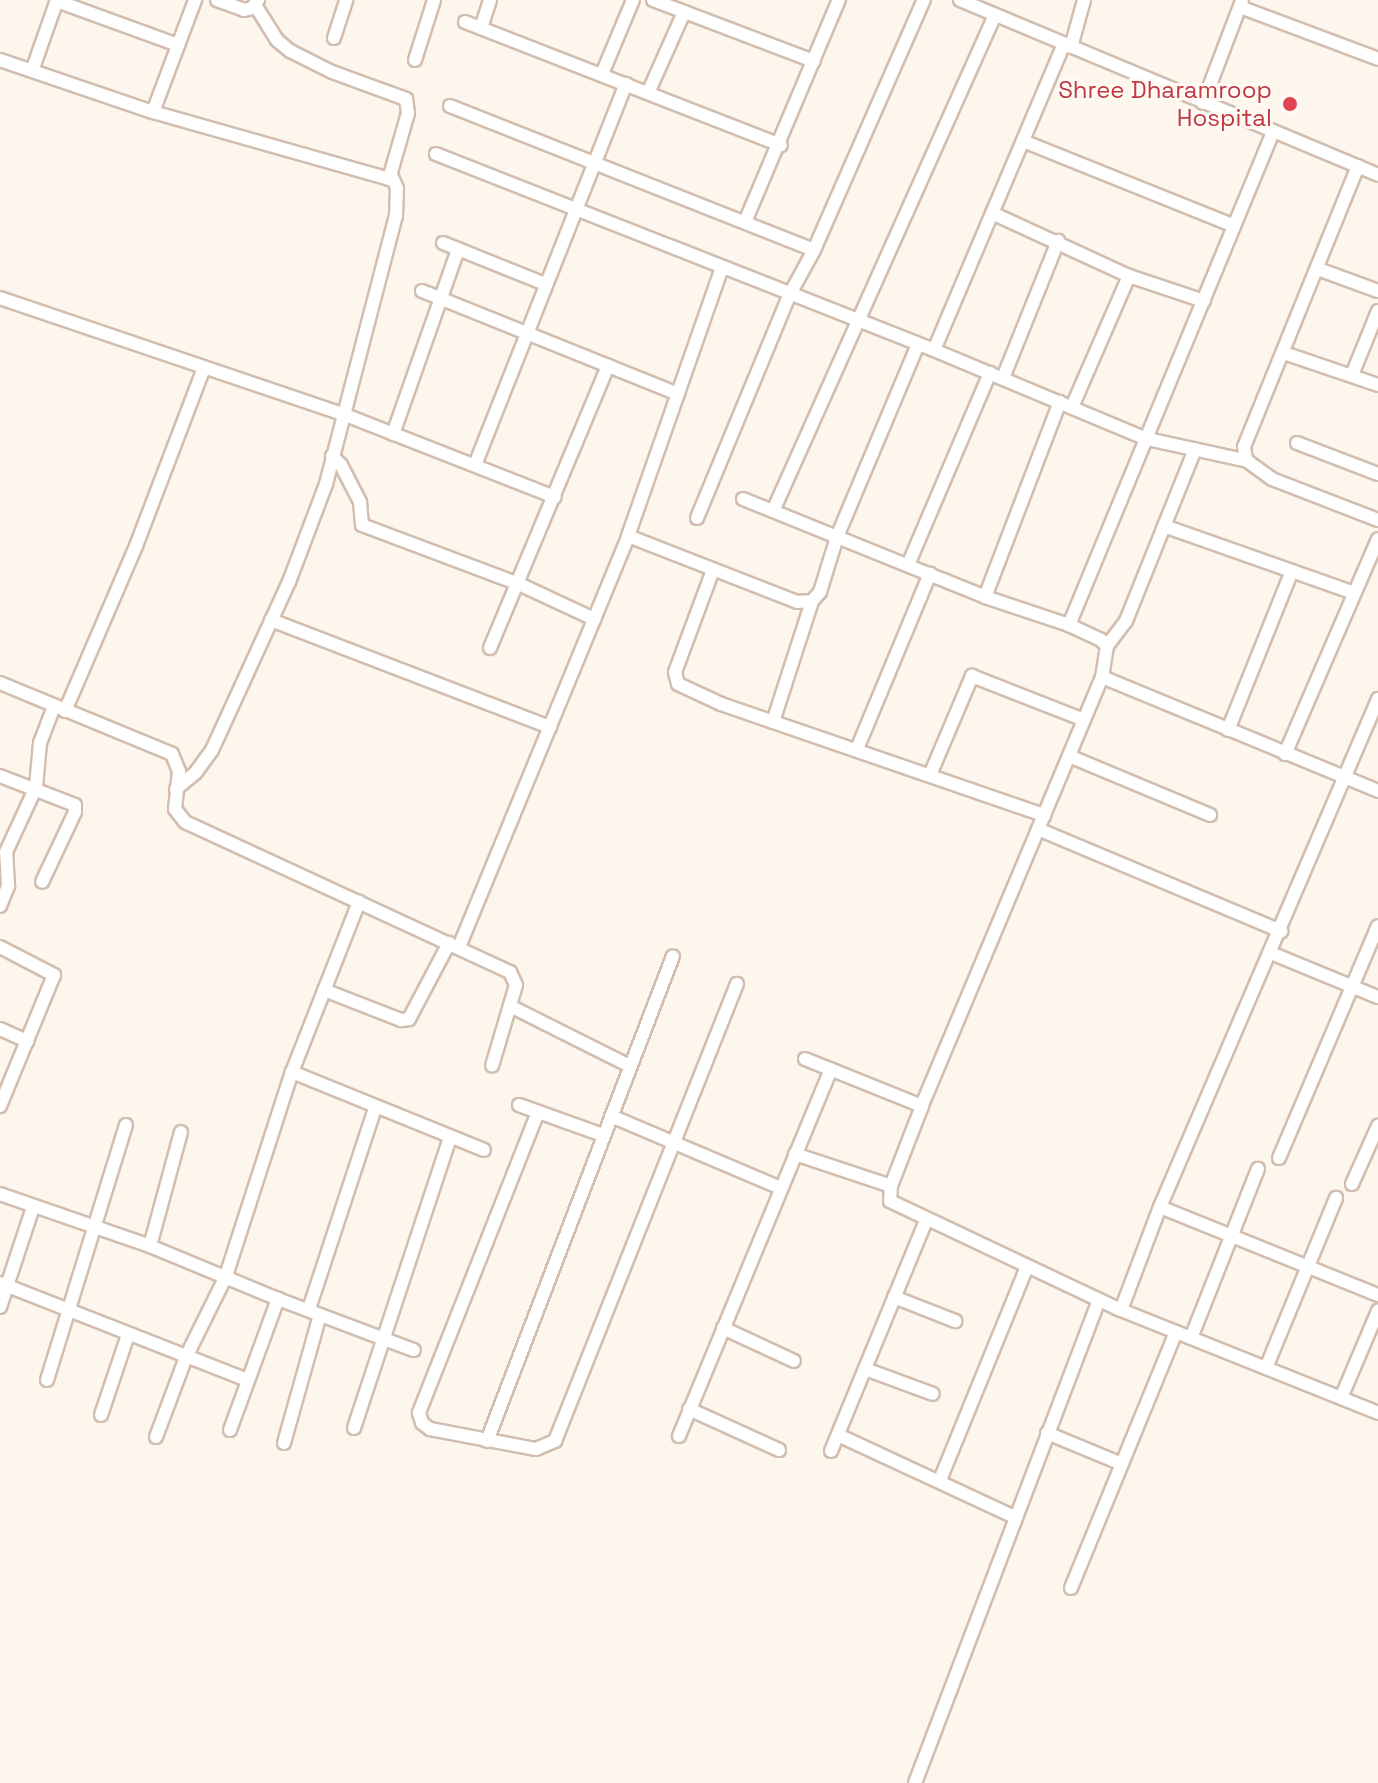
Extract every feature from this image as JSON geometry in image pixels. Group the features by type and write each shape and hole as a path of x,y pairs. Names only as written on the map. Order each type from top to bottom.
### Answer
{"street":[{"path":"32,71 57,0 178,45"},
{"path":"153,112 195,0"},
{"path":"176,789 196,772 212,750 271,620 326,484 396,216 397,188 391,175 408,113 406,99 332,72 290,51 277,40 257,2 244,10 217,0"},
{"path":"334,38 346,0"},
{"path":"415,60 434,0"},
{"path":"481,28 490,0"},
{"path":"602,74 633,0"},
{"path":"653,0 814,61"},
{"path":"745,222 781,145 839,0"},
{"path":"697,518 790,294 814,250 924,0"},
{"path":"960,0 1378,175"},
{"path":"934,350 1067,46 1084,0"},
{"path":"1203,103 1242,4 1378,59"},
{"path":"648,93 684,12"},
{"path":"773,511 995,15"},
{"path":"465,22 781,145"},
{"path":"0,60 153,112 383,179 391,175"},
{"path":"475,465 626,84"},
{"path":"450,106 814,250"},
{"path":"1069,625 1273,132"},
{"path":"1023,141 1234,226"},
{"path":"436,154 934,350 1147,439 1248,461 1272,479 1378,520"},
{"path":"1248,461 1245,441 1284,353 1358,166"},
{"path":"992,213 1129,276 1204,301"},
{"path":"908,565 1058,241"},
{"path":"443,243 545,284"},
{"path":"393,434 458,249"},
{"path":"324,990 401,1020 409,1019 454,945 550,727 628,536 722,268"},
{"path":"1318,269 1378,291"},
{"path":"985,597 1066,405 1129,276"},
{"path":"422,291 678,394"},
{"path":"0,298 342,414 555,497"},
{"path":"1352,375 1378,311"},
{"path":"773,722 812,601 820,592 837,537 918,344"},
{"path":"1284,353 1378,385"},
{"path":"490,648 608,366"},
{"path":"0,906 8,886 6,852 36,787 40,743 136,546 204,368"},
{"path":"1297,443 1378,474"},
{"path":"1195,449 1126,621 1107,646 1102,677 922,1106 891,1186 890,1201 1121,1310 1378,1413"},
{"path":"332,456 341,465 360,502 362,525 519,584 594,619"},
{"path":"743,499 985,597 1069,625 1107,646"},
{"path":"1164,526 1354,593"},
{"path":"628,536 797,602 812,601"},
{"path":"1285,754 1378,539"},
{"path":"713,570 675,672 675,682 721,704 1044,815"},
{"path":"1228,730 1292,571"},
{"path":"857,749 930,574"},
{"path":"271,620 550,727"},
{"path":"930,775 967,680 972,676 1084,720"},
{"path":"1102,677 1378,791"},
{"path":"0,683 172,754 177,760 175,809 185,822 510,972 516,985 492,1066"},
{"path":"1121,1310 1160,1207 1347,778 1378,699"},
{"path":"1069,756 1210,815"},
{"path":"0,776 36,787 73,804 76,809 42,882"},
{"path":"1038,829 1281,931"},
{"path":"156,1437 186,1357 226,1276 292,1072 359,902"},
{"path":"1279,1158 1378,926"},
{"path":"0,947 54,975 0,1106"},
{"path":"1271,953 1378,997"},
{"path":"487,1441 673,956"},
{"path":"538,1112 419,1413 422,1423 430,1429 536,1449 555,1441 737,984"},
{"path":"510,1006 630,1066"},
{"path":"0,1029 27,1041"},
{"path":"805,1059 922,1106"},
{"path":"679,1436 831,1069"},
{"path":"292,1072 484,1150"},
{"path":"519,1105 603,1135"},
{"path":"284,1443 314,1312 375,1108"},
{"path":"611,1116 781,1188"},
{"path":"47,1380 126,1125"},
{"path":"1352,1184 1378,1126"},
{"path":"150,1246 181,1132"},
{"path":"354,1428 450,1138"},
{"path":"795,1154 891,1186"},
{"path":"1191,1338 1258,1169"},
{"path":"0,1194 150,1246 414,1350"},
{"path":"1266,1368 1336,1198"},
{"path":"0,1307 3,1284 33,1207"},
{"path":"1160,1207 1378,1295"},
{"path":"831,1451 926,1220"},
{"path":"940,1480 1027,1267"},
{"path":"3,1284 248,1380"},
{"path":"894,1297 955,1321"},
{"path":"230,1430 278,1299"},
{"path":"915,1783 1099,1300"},
{"path":"1341,1398 1374,1330 1378,1311"},
{"path":"723,1328 794,1361"},
{"path":"1071,1588 1176,1332"},
{"path":"101,1415 128,1335"},
{"path":"865,1369 933,1394"},
{"path":"689,1409 779,1450"},
{"path":"1047,1433 1122,1464"},
{"path":"838,1435 1015,1517"}],"place":[{"name":"Shree Dharamroop Hospital","path":"1290,104"}]}
